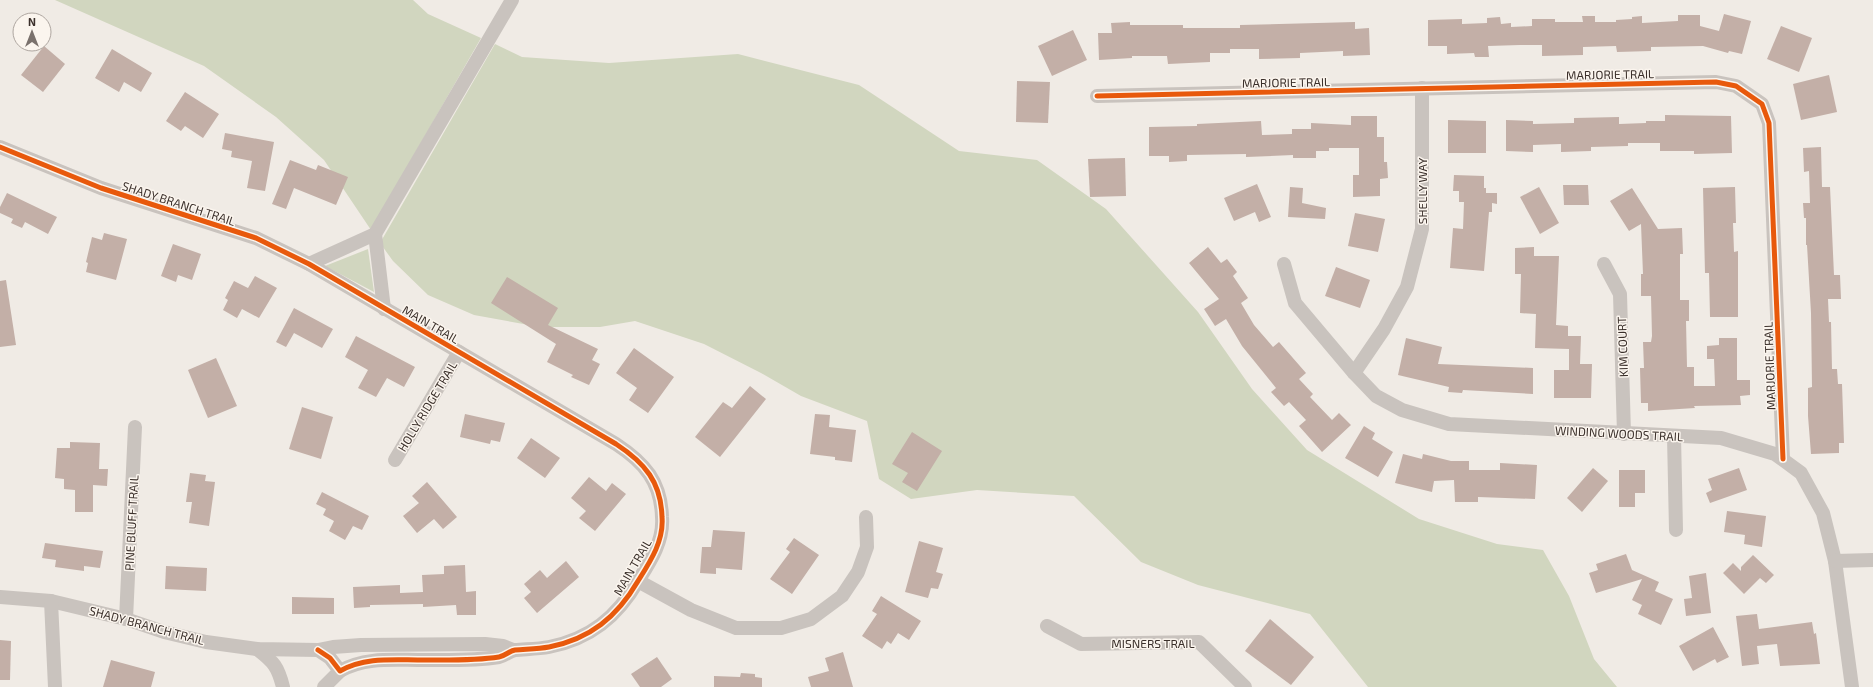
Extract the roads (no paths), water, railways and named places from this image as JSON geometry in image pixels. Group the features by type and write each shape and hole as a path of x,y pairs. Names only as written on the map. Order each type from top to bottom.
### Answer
{"street":[{"path":"309,264 375,234 512,0"},
{"name":"MARJORIE TRAIL","path":"1097,96 1716,82 1736,86 1762,104 1769,123 1783,459"},
{"name":"SHELLY WAY","path":"1354,373 1384,329 1407,287 1422,230 1422,88"},
{"name":"SHADY BRANCH TRAIL","path":"0,147 43,166 101,188 256,238 309,264 347,286"},
{"name":"MAIN TRAIL","path":"375,234 384,309"},
{"name":"WINDING WOODS TRAIL","path":"1284,264 1295,303 1354,373 1376,396 1402,410 1449,424 1721,438 1775,454 1801,472 1823,513 1835,561 1852,687"},
{"name":"KIM COURT","path":"1604,264 1620,294 1624,434"},
{"name":"MAIN TRAIL","path":"324,687 340,671 352,664 367,661 442,660 500,657 513,650 548,647 583,637 594,630 620,607 638,581 656,548 663,523 662,508 656,488 644,465 632,454 347,286"},
{"name":"HOLLY RIDGE TRAIL","path":"395,460 459,352"},
{"name":"PINE BLUFF TRAIL","path":"126,619 135,427"},
{"path":"1674,436 1676,530"},
{"path":"638,581 691,610 736,628 781,628 811,618 842,596 858,572 867,547 866,517"},
{"path":"1835,561 1873,560"},
{"name":"SHADY BRANCH TRAIL","path":"0,597 51,601 126,619 164,632 185,637 257,649 318,650"},
{"path":"51,601 55,687"},
{"name":"MISNERS TRAIL","path":"1047,626 1082,644 1199,642 1245,687"},
{"name":"MAIN TRAIL","path":"318,650 333,647 361,645 485,644 503,646 513,650"},
{"path":"257,649 272,661 279,672 283,687"},
{"path":"318,650 330,658 340,671"}]}
